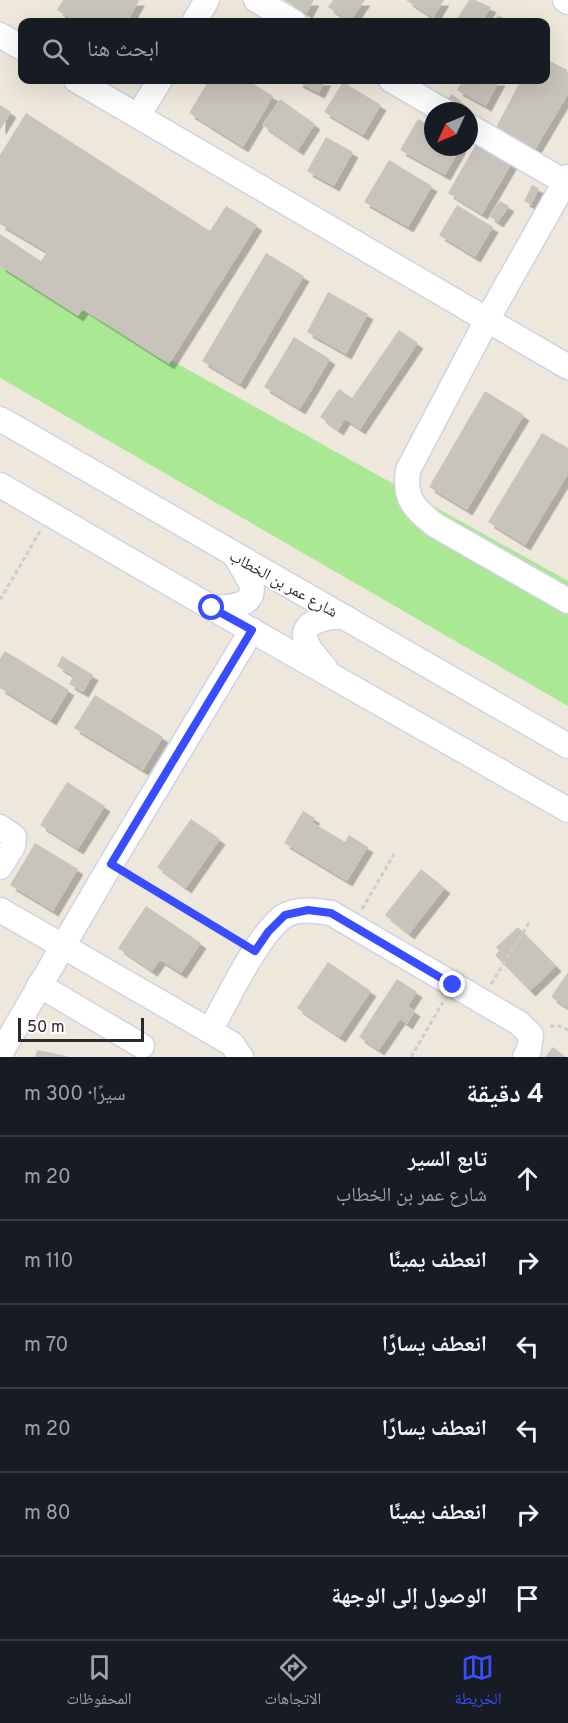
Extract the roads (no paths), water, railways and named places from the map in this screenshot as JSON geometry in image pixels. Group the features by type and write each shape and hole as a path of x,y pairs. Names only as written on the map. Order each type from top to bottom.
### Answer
{"street":[{"path":"196,18 207,0"},
{"path":"256,0 287,18"},
{"path":"0,34 18,45"},
{"path":"83,84 568,367"},
{"path":"138,116 158,84"},
{"path":"398,84 429,102"},
{"path":"478,131 567,181 487,320 408,470 405,487 416,508 435,525 568,600"},
{"name":"شارع عمر بن الخطاب","path":"0,418 568,746"},
{"path":"0,485 568,810"},
{"path":"212,608 239,606 250,596 251,583 235,555"},
{"path":"331,675 315,657 305,635 309,626 323,618 344,617"},
{"path":"0,1054 62,945 252,630"},
{"path":"0,827 14,837 13,846 0,867"},
{"path":"0,910 232,1044 241,1057"},
{"path":"210,1031 268,932 285,915 308,910 331,913 519,1023 531,1035 529,1050 525,1057"},
{"path":"39,985 142,1046"}]}
